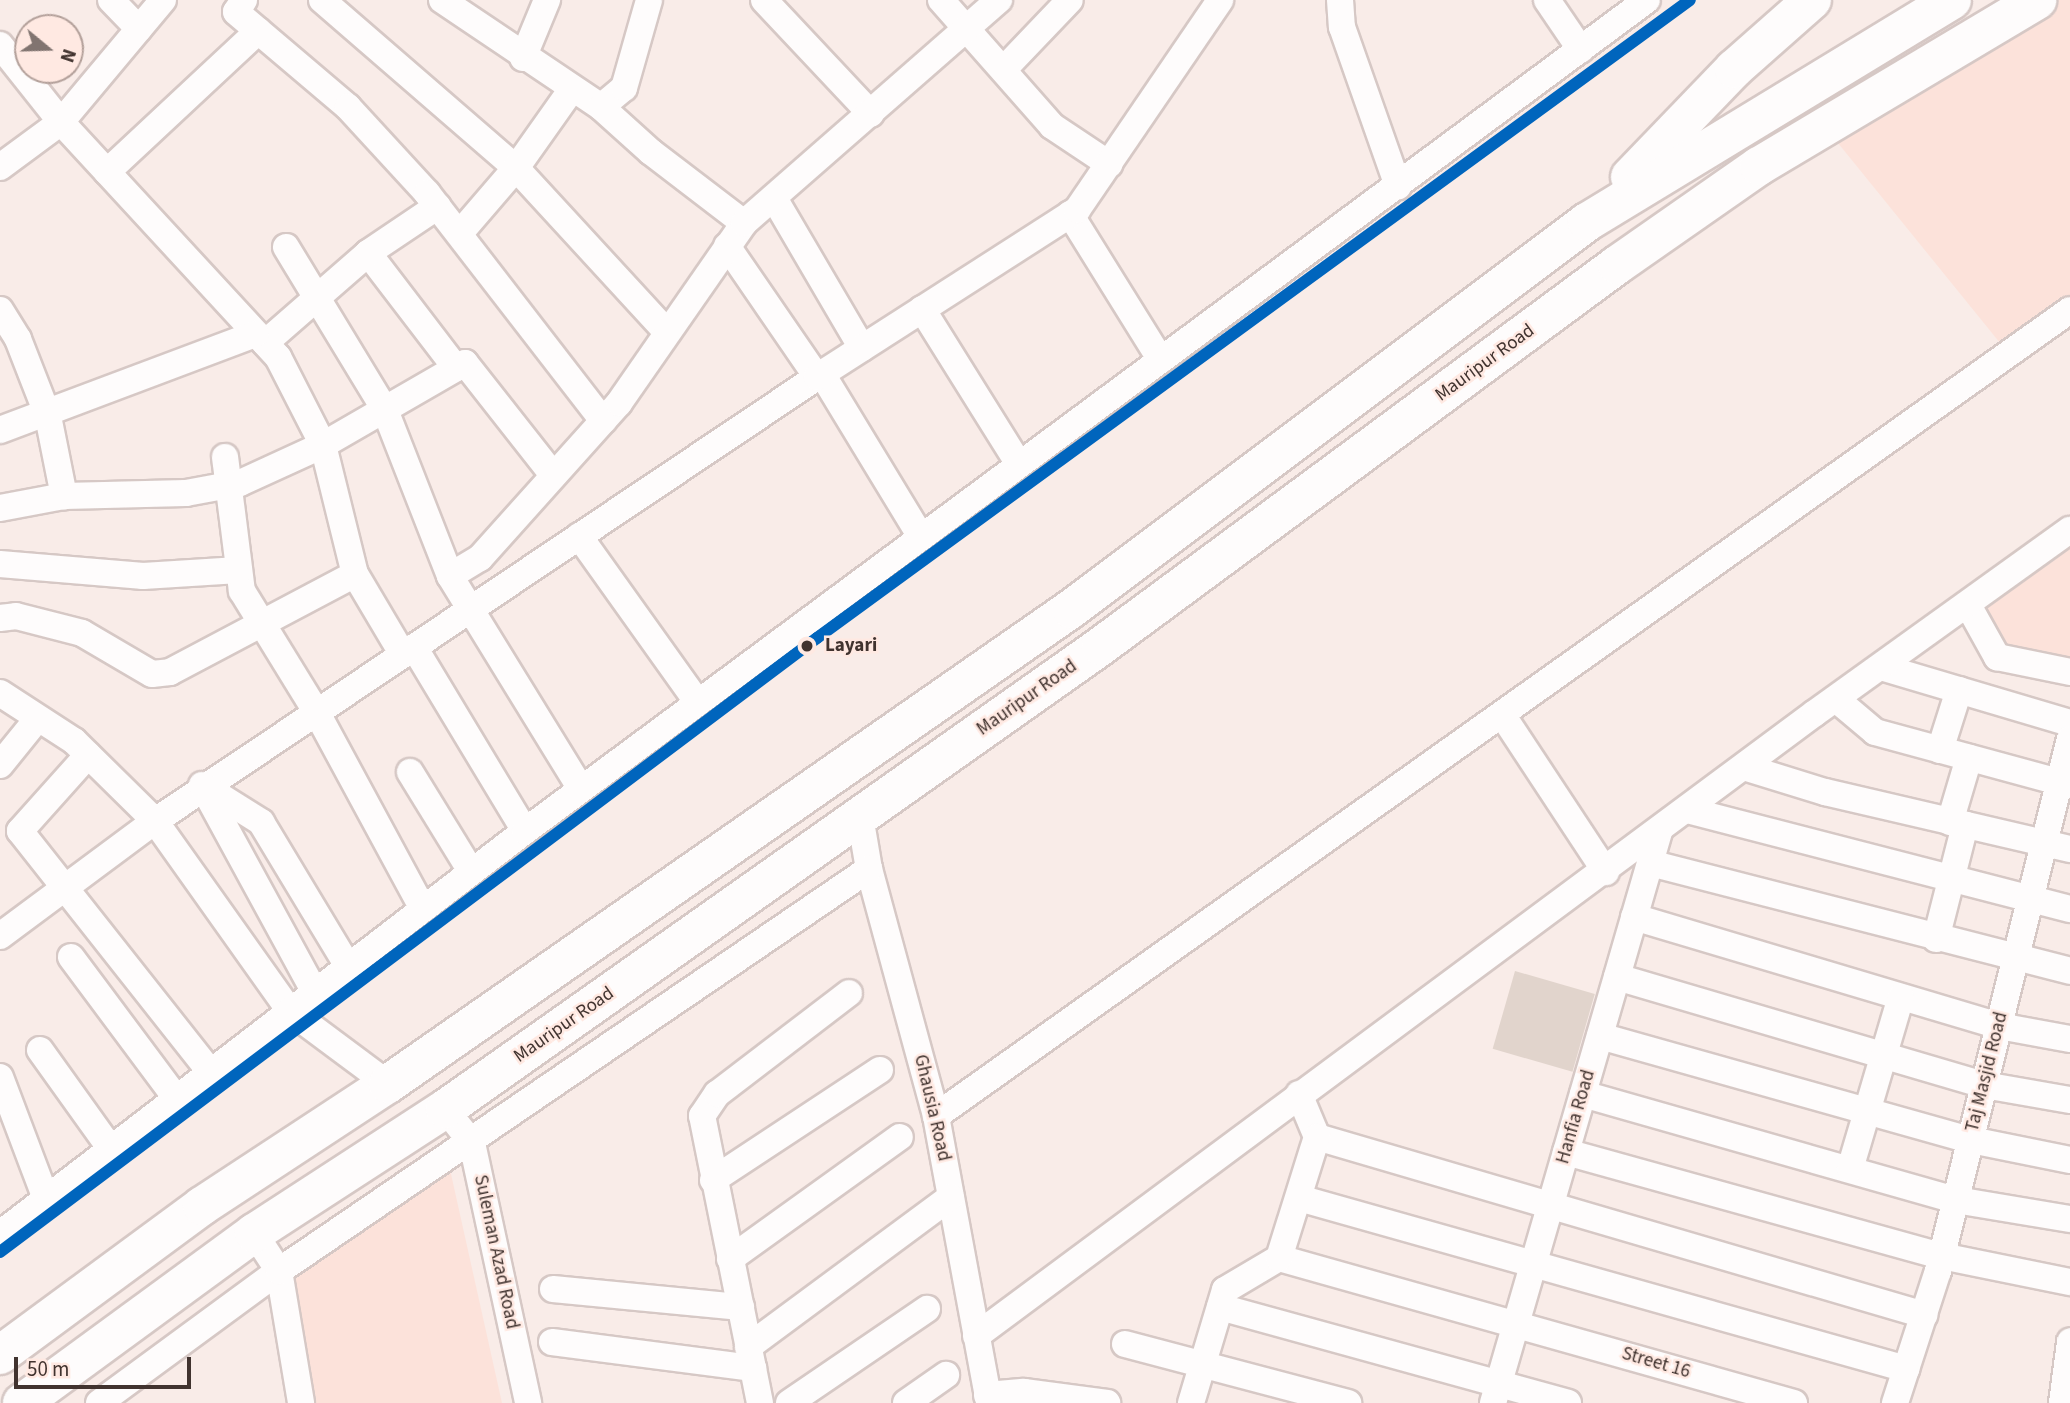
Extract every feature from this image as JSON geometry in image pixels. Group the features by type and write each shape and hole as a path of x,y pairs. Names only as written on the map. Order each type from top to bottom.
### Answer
{"highway":[{"path":"1587,222 1734,69 1812,0"},
{"path":"0,1354 202,1206 388,1084 1071,609 1587,222 1952,0"},
{"name":"Mauripur Road","path":"22,1403 254,1233 445,1109 860,816 1759,166 2037,0"}],"street":[{"path":"111,0 139,29"},
{"path":"0,167 61,122 163,0"},
{"path":"244,0 236,12 348,107 438,206 603,421"},
{"path":"322,0 516,168 666,331"},
{"path":"442,0 523,58 601,107 651,152 744,222"},
{"path":"523,58 547,0"},
{"path":"601,107 624,88 649,0"},
{"path":"764,0 871,114"},
{"path":"942,0 1052,126 1108,164"},
{"path":"450,576 481,558 603,421 744,222 999,0"},
{"path":"1004,69 1070,0"},
{"path":"0,936 202,785 317,713 819,375 1070,214 1108,164 1220,0"},
{"path":"1339,0 1342,27 1398,186"},
{"path":"1547,0 1581,50"},
{"path":"0,1234 524,831 1647,0"},
{"path":"107,172 258,31"},
{"path":"0,45 61,122 278,357 323,444 355,574 524,831"},
{"path":"460,233 516,168 572,89"},
{"path":"774,198 862,348"},
{"path":"0,430 48,416 261,338 320,297 368,253 438,206"},
{"path":"1070,214 1161,360"},
{"path":"727,246 819,375 921,537"},
{"path":"286,247 320,297 385,410 450,576 581,789"},
{"path":"368,253 456,368"},
{"path":"922,309 1019,464"},
{"path":"936,1116 1503,716 2070,310"},
{"path":"3,320 48,416 64,496"},
{"path":"0,508 64,496 186,493 228,485 323,444 465,363 553,475"},
{"path":"225,457 242,591 317,713 423,909"},
{"path":"976,1336 1299,1094 2070,530"},
{"path":"579,536 698,703"},
{"path":"0,564 143,576 239,570"},
{"path":"0,618 16,616 82,633 152,674 170,672 355,574"},
{"path":"1968,606 1997,657 2070,672"},
{"path":"1881,667 2070,723"},
{"path":"1940,750 1959,690"},
{"path":"0,693 88,755 155,821 290,1011 388,1084"},
{"path":"1836,699 1875,732 2065,784"},
{"path":"1503,716 1606,872"},
{"path":"0,765 38,718"},
{"name":"Taj Masjid Road","path":"1895,1403 1942,1256 2044,844 2065,784 2070,739"},
{"path":"88,755 20,831 67,886 210,1072"},
{"path":"1936,939 1951,880 1957,823 1969,758"},
{"path":"1744,767 1957,823 2070,849"},
{"path":"410,772 471,872"},
{"path":"202,785 261,822 348,967"},
{"path":"202,785 315,992"},
{"path":"1687,810 2030,901 2070,909"},
{"name":"Ghausia Road","path":"860,816 869,869 936,1116 988,1399"},
{"name":"Hanfia Road","path":"1496,1393 1659,832"},
{"path":"1650,863 2015,961 2070,971"},
{"path":"99,1403 279,1271 472,1143 869,869"},
{"path":"1634,917 1999,1026 2070,1039"},
{"path":"71,957 176,1098"},
{"path":"1617,977 1984,1085 2070,1100"},
{"path":"760,1403 713,1180 705,1108 849,993"},
{"path":"1850,1169 1900,997"},
{"path":"1600,1036 1971,1140 2070,1160"},
{"path":"40,1050 111,1149"},
{"path":"713,1180 880,1070"},
{"path":"0,1077 46,1199"},
{"path":"1191,1403 1225,1290 1279,1258 1317,1137 1299,1094"},
{"path":"1583,1094 1956,1200 2070,1219"},
{"name":"Suleman Azad Road","path":"445,1109 472,1143 528,1403"},
{"path":"730,1259 900,1137"},
{"path":"1317,1137 1924,1315"},
{"path":"1566,1152 1942,1256 2070,1282"},
{"path":"552,1342 751,1357 951,1197"},
{"path":"1299,1198 1532,1268 1906,1369"},
{"path":"254,1233 279,1271 301,1403"},
{"name":"Street 16","path":"1279,1258 1794,1403"},
{"path":"553,1289 741,1307"},
{"path":"1220,1307 1496,1393 1568,1403"},
{"path":"789,1403 927,1309"},
{"path":"1125,1344 1348,1403"},
{"path":"2062,1403 2068,1357"},
{"path":"906,1403 946,1375"},
{"path":"988,1399 1024,1391 1107,1403"}],"shaded area":[{"path":"2037,0 2070,0 2070,310 2009,354 1825,127"},
{"path":"2070,529 2070,672 1997,657 1968,605"},
{"path":"449,1165 502,1403 312,1403 295,1277"}],"building":[{"path":"1515,971 1595,994 1572,1072 1493,1049"}],"transit line":[{"path":"0,1252 817,638 1690,0"}],"place":[{"name":"Layari","path":"807,646"}]}
